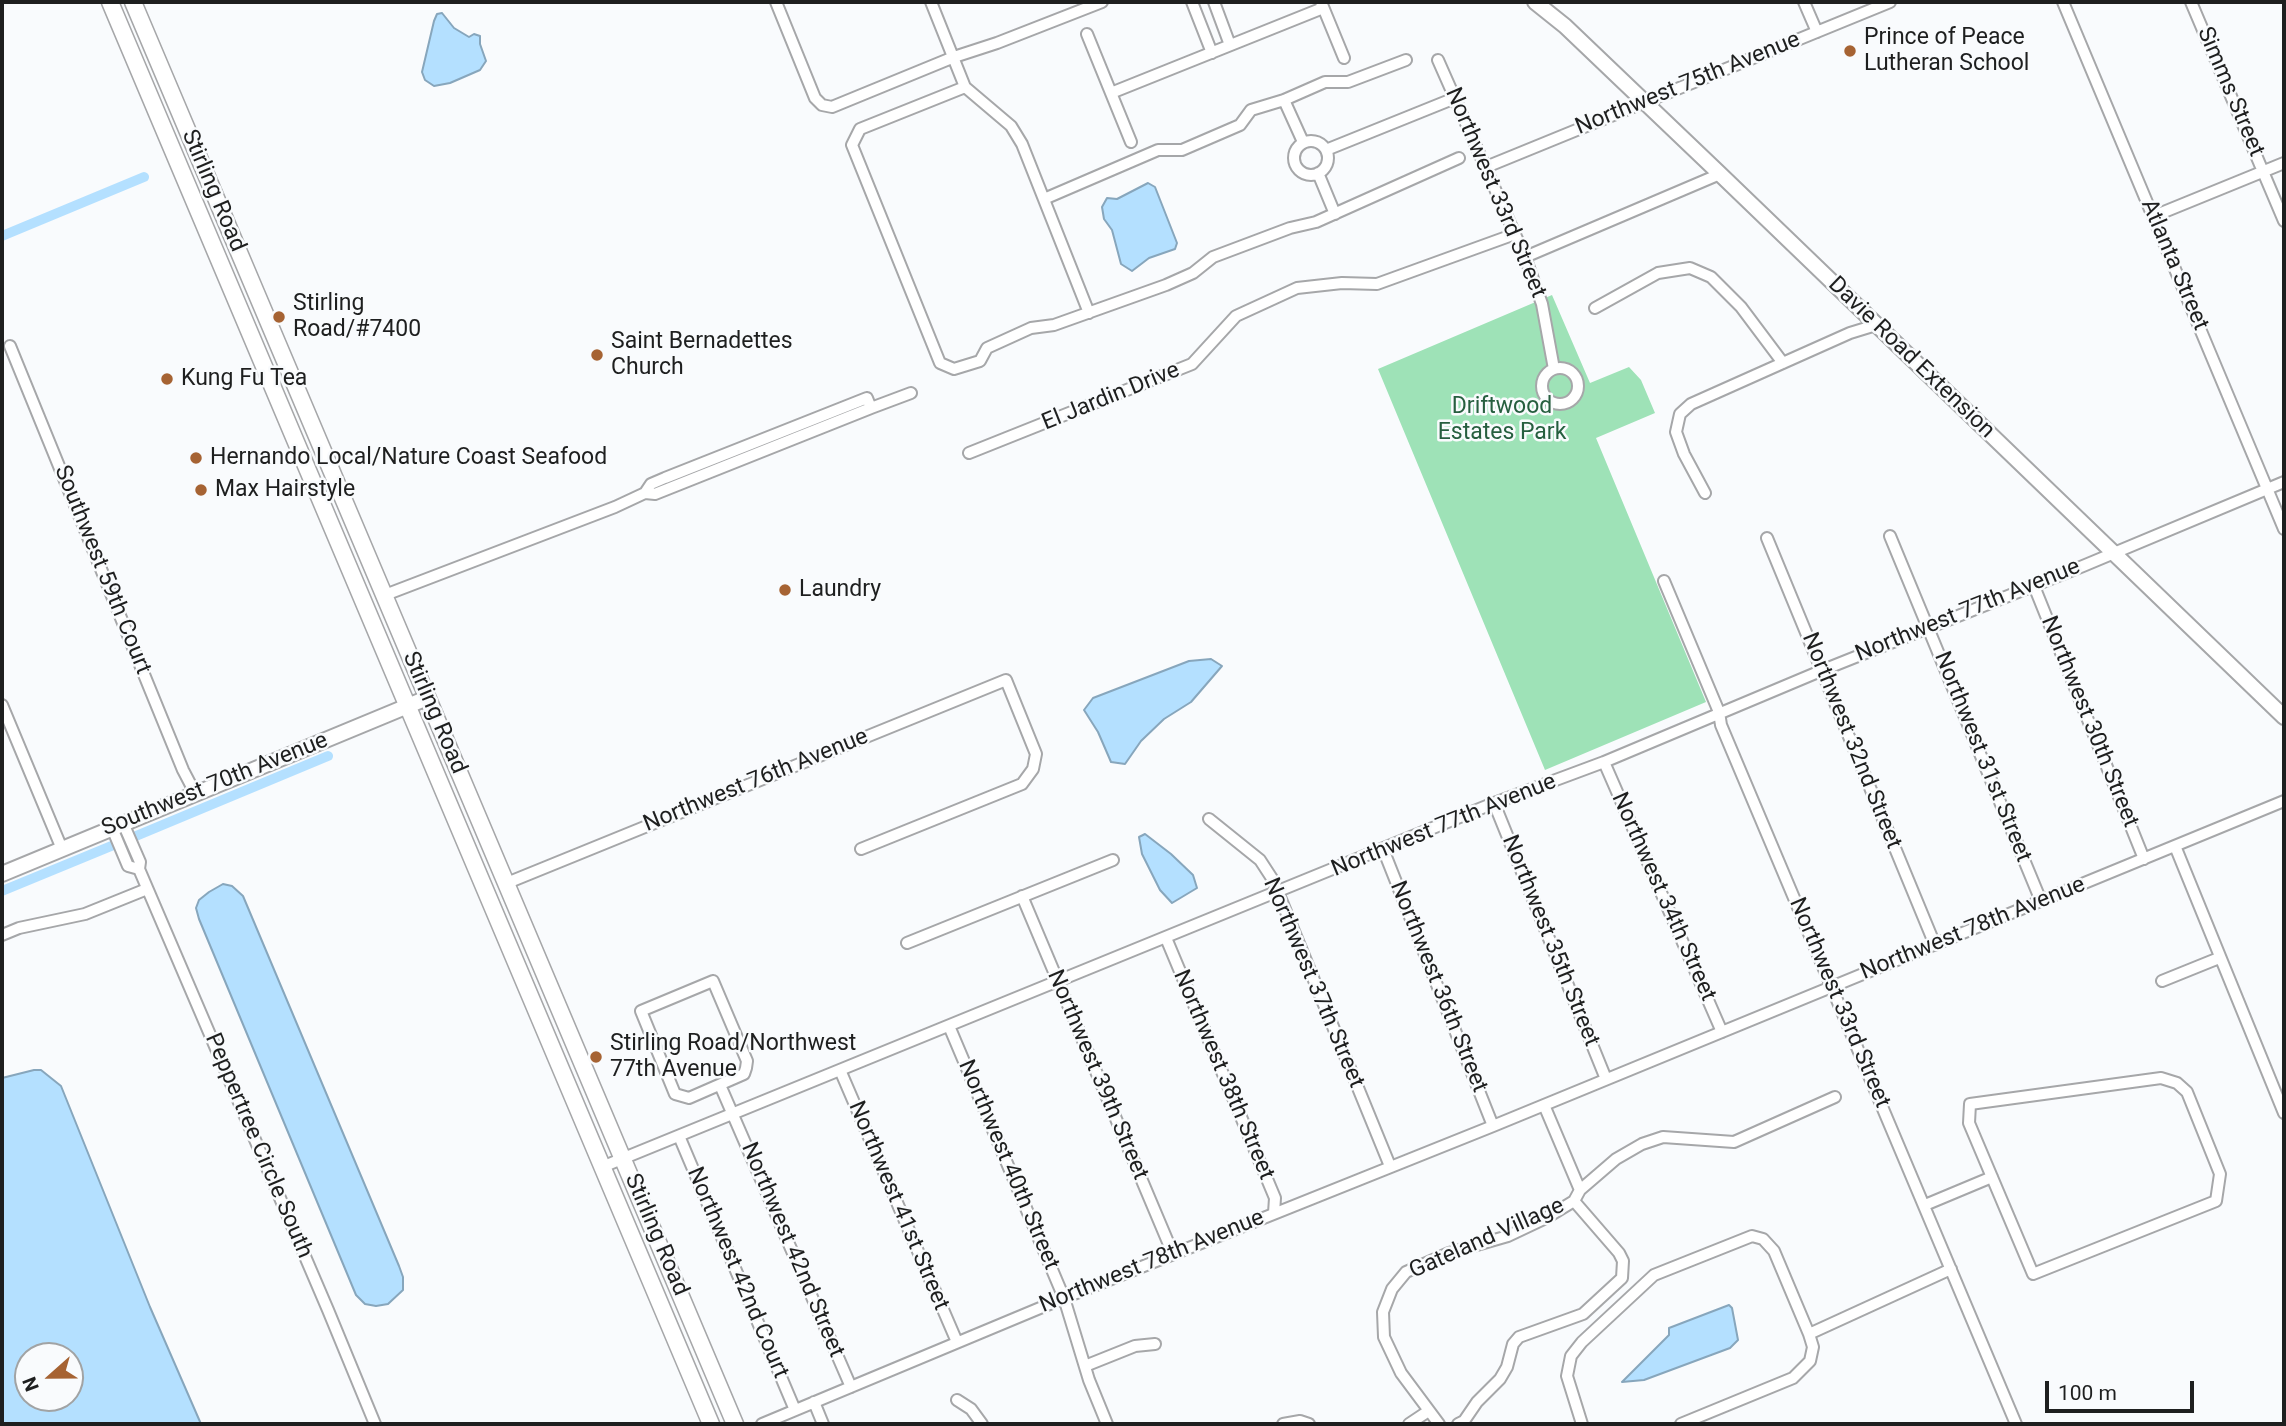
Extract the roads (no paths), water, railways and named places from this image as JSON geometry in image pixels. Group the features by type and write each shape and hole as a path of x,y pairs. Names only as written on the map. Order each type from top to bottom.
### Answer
{"main road":[{"name":"Stirling Road","path":"110,2 711,1424"},
{"name":"Stirling Road","path":"133,2 736,1424"},
{"name":"Davie Road Extension","path":"1535,2 1565,26 1720,174 2284,718"},
{"path":"317,490 337,483"},
{"name":"Southwest 70th Avenue","path":"2,874 428,698"}],"street":[{"path":"776,2 815,99 822,105 832,107 1096,3"},
{"path":"931,2 965,87 1011,126 1022,144 1089,313"},
{"path":"1192,2 1212,52"},
{"path":"1214,2 1230,45"},
{"path":"1804,2 1817,32"},
{"name":"Northwest 75th Avenue","path":"1486,167 1890,2"},
{"name":"Atlanta Street","path":"2063,2 2284,529"},
{"name":"Simms Street","path":"2192,2 2284,221"},
{"path":"1111,93 1322,5 1344,58"},
{"path":"1087,34 1131,142"},
{"path":"1044,199 1158,150 1182,150 1240,125 1251,110 1284,100 1325,82 1348,82 1406,60"},
{"name":"Northwest 33rd Street","path":"1438,60 1525,257 1542,304 1554,369"},
{"path":"965,87 860,129 852,145 940,363 954,369 980,361 987,348 1031,328 1054,325 1166,285 1193,272 1213,257 1335,214 1459,158"},
{"path":"1326,150 1455,97"},
{"path":"1284,100 1303,142"},
{"path":"1303,142 1316,142 1326,150"},
{"path":"1303,142 1295,152 1295,165 1305,174 1318,173 1326,163 1326,150"},
{"path":"2154,216 2284,163"},
{"path":"1318,173 1335,214"},
{"path":"1525,257 1720,174"},
{"name":"El Jardin Drive","path":"968,453 1192,364 1236,316 1297,288 1342,283 1377,284 1515,234"},
{"path":"1595,308 1658,273 1690,268 1711,277 1741,307 1783,363"},
{"path":"1705,493 1684,454 1676,432 1680,414 1691,404 1850,333 1876,325"},
{"name":"Southwest 59th Court","path":"10,346 183,770 195,793"},
{"path":"385,595 615,507 645,493 651,484 845,406 867,398 871,408 911,393"},
{"name":"Northwest 77th Avenue","path":"602,1167 1494,803 1604,762 1718,712 1928,626 2034,586 2284,482"},
{"name":"Northwest 31st Street","path":"1890,536 2041,901"},
{"name":"Northwest 32nd Street","path":"1767,538 1935,945"},
{"name":"Northwest 33rd Street","path":"1664,581 1721,725 2016,1424"},
{"name":"Northwest 30th Street","path":"2034,586 2144,859"},
{"name":"Northwest 76th Avenue","path":"507,883 1006,680 1036,754 1032,769 1022,784 861,849"},
{"path":"2,705 62,849"},
{"name":"Northwest 34th Street","path":"1604,762 1722,1032"},
{"name":"Northwest 78th Avenue","path":"762,1424 1064,1298 1493,1126 2284,801"},
{"name":"Northwest 35th Street","path":"1494,803 1606,1079"},
{"name":"Northwest 37th Street","path":"1209,819 1260,860 1273,880 1390,1166"},
{"name":"Peppertree Circle South","path":"118,826 128,866 138,869 147,889 375,1424"},
{"path":"2175,846 2284,1113"},
{"name":"Northwest 36th Street","path":"1383,849 1493,1126"},
{"path":"907,943 1113,860"},
{"path":"2,936 19,928 85,914 147,889"},
{"name":"Northwest 39th Street","path":"1022,896 1173,1254"},
{"name":"Northwest 38th Street","path":"1166,938 1275,1198 1274,1213"},
{"path":"2162,981 2219,958"},
{"path":"713,981 747,1061 744,1074 720,1085 689,1098 675,1094 640,1011 713,981"},
{"name":"Northwest 40th Street","path":"949,1026 1064,1298 1107,1424"},
{"name":"Northwest 41st Street","path":"840,1070 957,1342"},
{"path":"2161,1078 2177,1083 2187,1091 2220,1174 2216,1201 2033,1274 1992,1177 1969,1123 1970,1104 2161,1078"},
{"name":"Northwest 42nd Street","path":"720,1085 851,1387"},
{"name":"Gateland Village","path":"1438,1424 1401,1373 1384,1337 1383,1312 1392,1289 1406,1272 1424,1262 1507,1236 1546,1218 1574,1201 1580,1191 1616,1159 1642,1144 1664,1137 1734,1142 1835,1097"},
{"path":"1544,1105 1580,1191"},
{"name":"Northwest 42nd Court","path":"679,1136 795,1410"},
{"path":"1925,1205 1992,1177"},
{"name":"Gateland Village","path":"1458,1424 1464,1421 1500,1379 1507,1367 1513,1344 1519,1337 1583,1314 1622,1278 1623,1261 1619,1253 1574,1201"},
{"path":"1582,1424 1567,1376 1571,1356 1581,1342 1654,1275 1752,1236 1763,1239 1774,1251 1809,1334 1813,1347 1810,1361 1794,1378 1681,1424"},
{"path":"1809,1334 1951,1269"},
{"path":"1085,1366 1135,1346 1155,1344"},
{"path":"957,1400 971,1409 982,1424"},
{"path":"814,1402 823,1424"},
{"path":"1409,1424 1427,1412"},
{"path":"1283,1424 1304,1423"}],"water":[{"path":"442,13 454,28 469,37 474,34 480,36 486,61 480,70 450,83 434,86 425,80 422,72 434,21 437,14"},
{"path":"1148,183 1155,187 1177,243 1175,249 1149,258 1132,271 1121,264 1112,230 1104,219 1102,207 1107,198 1117,199"},
{"path":"1211,659 1222,666 1191,702 1164,719 1141,741 1125,764 1111,762 1098,732 1084,710 1093,698 1189,661"},
{"path":"1145,834 1193,875 1197,888 1172,903 1160,890 1142,854 1139,837"},
{"path":"223,884 232,886 243,896 399,1266 403,1277 403,1290 388,1304 365,1304 356,1295 199,919 196,908 199,900"},
{"path":"41,1070 61,1086 150,1307 201,1424 2,1424 2,1078"},
{"path":"1729,1305 1732,1308 1738,1340 1730,1348 1644,1380 1622,1382 1669,1335 1669,1328"}],"waterway":[{"path":"2,236 144,177"},
{"path":"136,836 328,756"},
{"path":"2,891 121,842"}],"place":[{"name":"Prince of Peace Lutheran School","path":"1850,51"},
{"name":"Stirling Road/#7400","path":"279,317"},
{"name":"Saint Bernadettes Church","path":"597,355"},
{"name":"Kung Fu Tea","path":"167,379"},
{"name":"Hernando Local/Nature Coast Seafood","path":"196,458"},
{"name":"Max Hairstyle","path":"201,490"},
{"name":"Laundry","path":"785,590"},
{"name":"Stirling Road/Northwest 77th Avenue","path":"596,1057"}],"park label":[{"name":"Driftwood Estates Park","path":"1502,420"}]}
